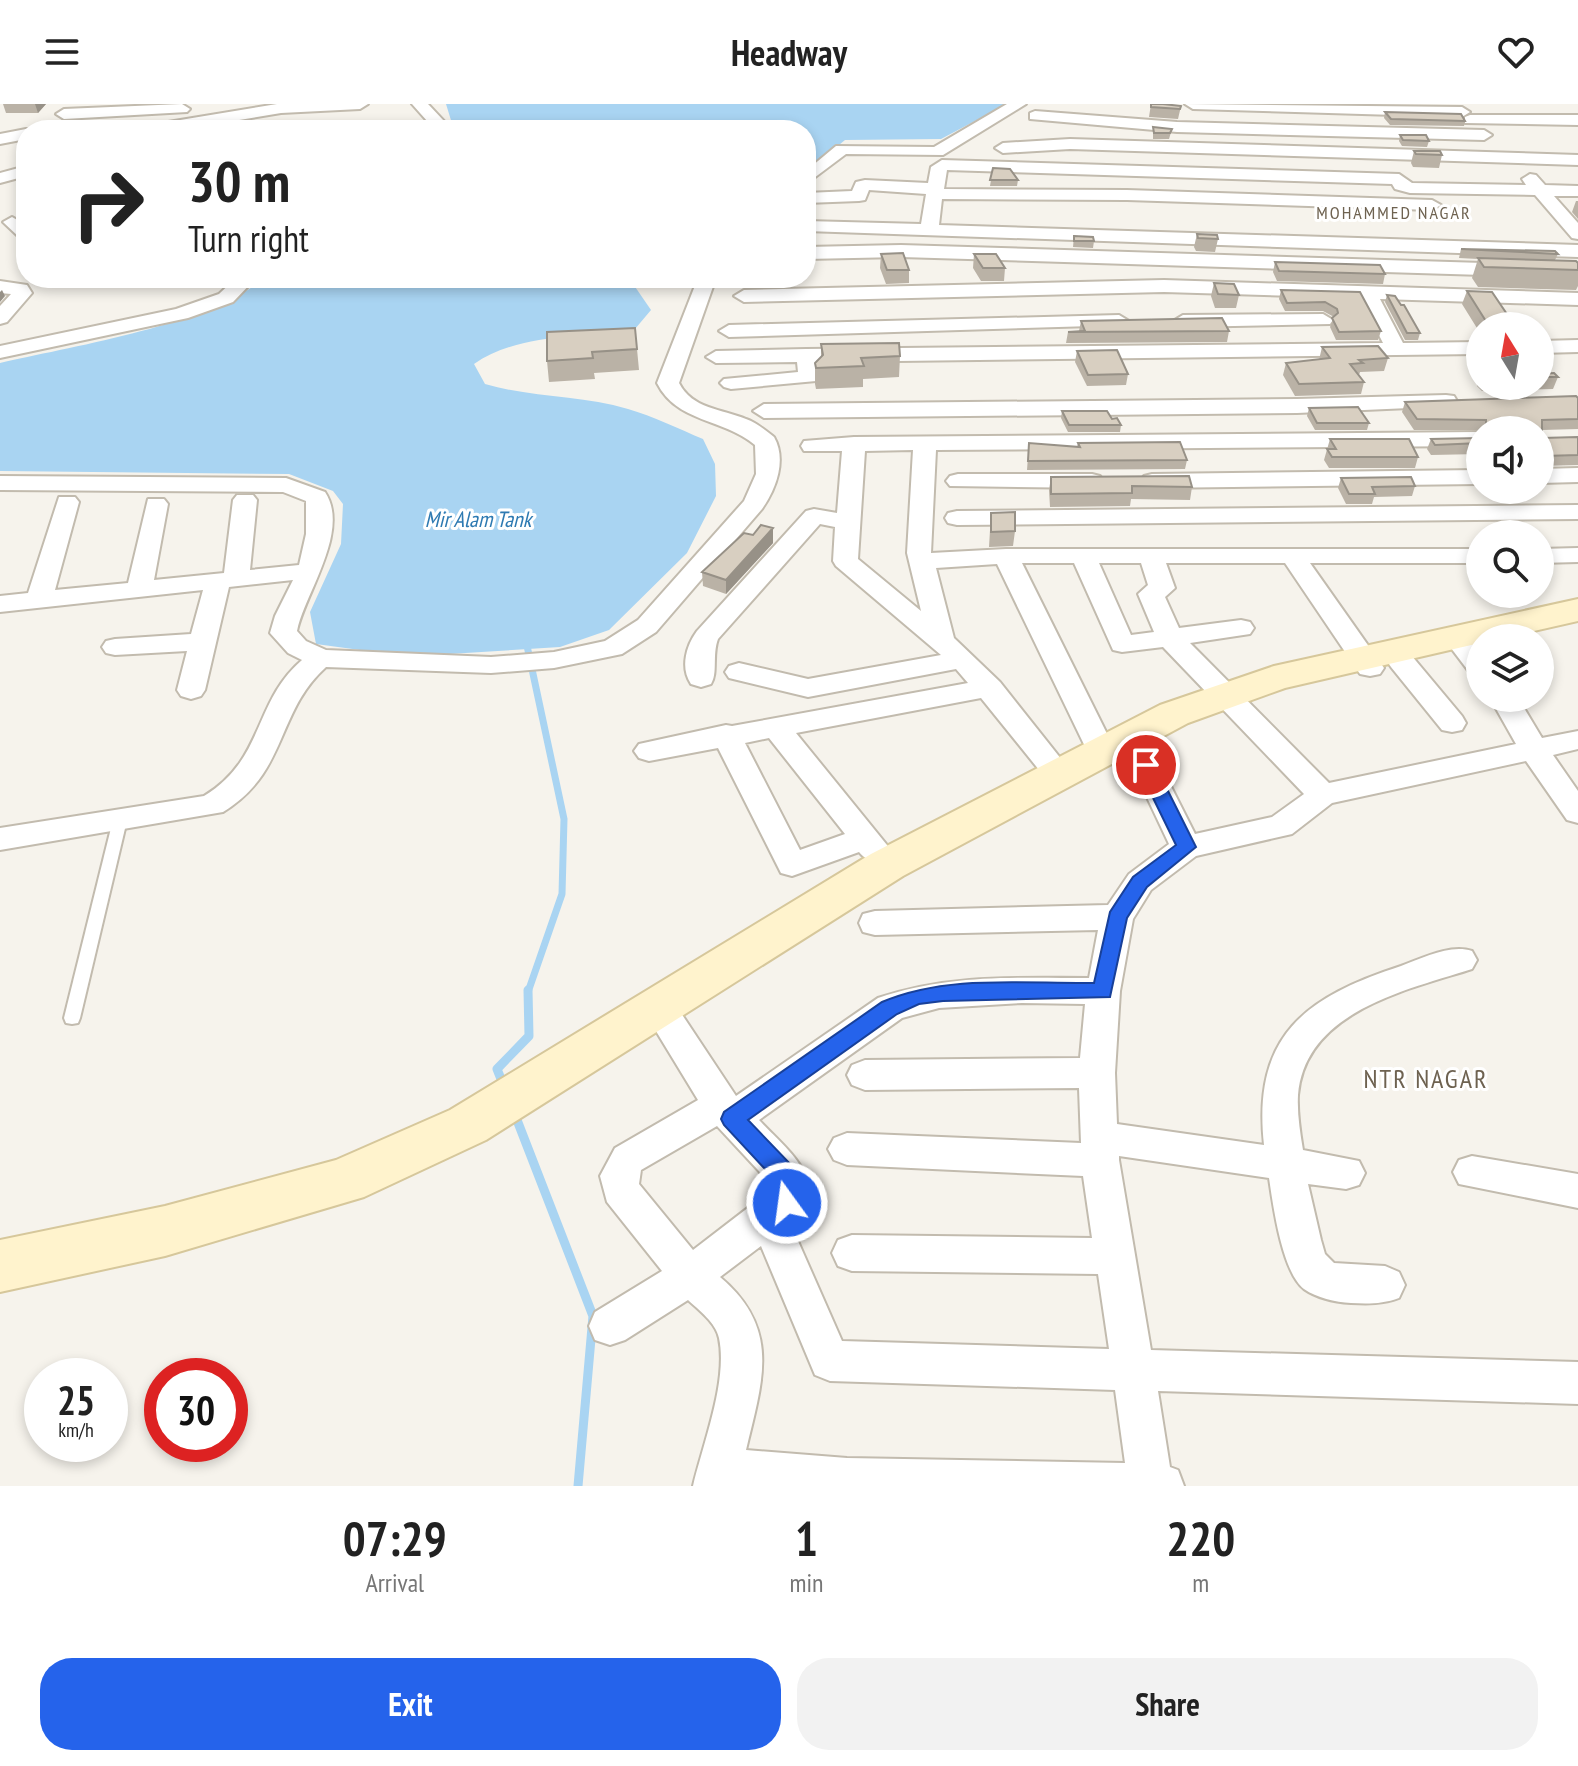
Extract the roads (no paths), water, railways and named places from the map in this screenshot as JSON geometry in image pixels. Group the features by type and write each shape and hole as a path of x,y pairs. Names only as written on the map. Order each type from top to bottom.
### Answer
{"main road":[{"path":"0,1266 165,1231 345,1181 468,1125 659,1008 876,851 1117,746 1155,733 1227,699 1472,636 1577,614"},
{"path":"1548,624 1577,614"},
{"path":"1377,662 1466,654"}],"street":[{"path":"190,120 230,110 360,104"},
{"path":"420,104 435,120"},
{"path":"816,171 842,149 937,152 1018,104"},
{"path":"1193,104 1462,112 1578,120"},
{"path":"68,109 190,109"},
{"path":"1462,112 1542,190 1554,208 1577,231"},
{"path":"1035,116 1496,146 1578,160"},
{"path":"1057,118 1053,131 1080,168"},
{"path":"1003,148 1066,145 1496,146 1546,145 1560,141"},
{"path":"930,222 939,167 942,165 1399,179"},
{"path":"1007,194 1010,167"},
{"path":"1522,171 1403,168 1397,171 1401,185 1410,188 1578,191"},
{"path":"816,198 859,196 865,185 1007,194 1578,209"},
{"path":"816,226 1073,216"},
{"path":"930,222 1578,251"},
{"path":"1543,229 1577,231"},
{"path":"816,253 901,251 1531,271"},
{"path":"744,296 1164,286 1578,299"},
{"path":"0,287 20,289 22,293 0,318"},
{"path":"0,352 181,314 226,298 236,288"},
{"path":"0,483 286,485 317,497 320,518 310,571 286,613 283,633 297,647 320,658 369,663 515,663 546,661 613,648 647,626 754,504 767,482 769,458 766,442 743,426 686,408 672,395 668,383 703,288"},
{"path":"1367,292 1397,350"},
{"path":"729,331 1323,320"},
{"path":"1141,321 1150,353"},
{"path":"1554,347 1578,346"},
{"path":"716,357 1466,348"},
{"path":"731,383 809,377 806,355"},
{"path":"764,411 1297,406 1469,401"},
{"path":"812,446 1466,439"},
{"path":"854,444 845,561 963,659 1058,774"},
{"path":"925,444 919,553 941,639"},
{"path":"1554,476 1578,475"},
{"path":"958,481 1466,477"},
{"path":"191,690 202,642 227,580 245,500"},
{"path":"39,600 67,502"},
{"path":"140,589 156,504"},
{"path":"957,518 1578,512"},
{"path":"701,678 699,653 706,637 814,516 847,522"},
{"path":"1554,556 1578,555"},
{"path":"921,562 1006,556 1466,556"},
{"path":"1006,556 1117,746 1186,847"},
{"path":"1083,556 1122,644 1241,628"},
{"path":"1151,556 1162,588 1151,594 1171,639 1323,795"},
{"path":"1292,556 1377,662 1452,723"},
{"path":"0,604 310,571"},
{"path":"115,647 202,642"},
{"path":"0,839 212,805 231,796 261,760 283,700 301,671 320,658"},
{"path":"739,672 808,688 963,659"},
{"path":"649,751 726,734 990,688"},
{"path":"1512,712 1534,750 1578,813"},
{"path":"726,734 792,865 876,851 776,727"},
{"path":"1151,1486 1099,1148 1097,1073 1103,991 1117,917 1140,882 1186,847 1281,826 1305,805 1323,795 1578,740"},
{"path":"875,923 1117,917"},
{"path":"1385,1285 1325,1280 1313,1272 1306,1255 1286,1164 1279,1118 1280,1091 1288,1068 1312,1024 1350,1000 1405,977 1460,960"},
{"path":"1103,991 943,993 916,997 890,1008 727,1112 628,1159 619,1176 621,1190 690,1276 720,1302 740,1332 740,1385 716,1478 1162,1486"},
{"path":"610,1326 690,1276 787,1203 792,1189 788,1177 727,1112 659,1008"},
{"path":"865,1075 1097,1073"},
{"path":"847,1149 1099,1148 1286,1164 1346,1173"},
{"path":"1472,1172 1578,1191"},
{"path":"768,1217 830,1361 1578,1383"},
{"path":"852,1253 1116,1256"}],"lane":[{"path":"72,1018 120,820"}],"water":[{"path":"446,104 1007,104 941,139 845,140 816,164 816,120 451,120"},
{"name":"Mir Alam Tank","path":"249,288 636,288 651,310 635,329 531,342 491,354 474,364 485,384 610,404 647,415 703,439 715,464 716,496 687,553 609,630 560,647 449,654 360,650 316,644 310,612 341,544 343,504 333,491 289,474 0,471 0,363 139,332 177,321"}],"waterway":[{"path":"526,641 564,819 562,894 528,992"},
{"path":"501,1079 497,1069 529,1036 528,992"},
{"path":"517,1120 593,1316 578,1486"}],"district":[{"name":"MOHAMMED NAGAR","path":"1394,213"},
{"name":"NTR NAGAR","path":"1426,1079"}]}
